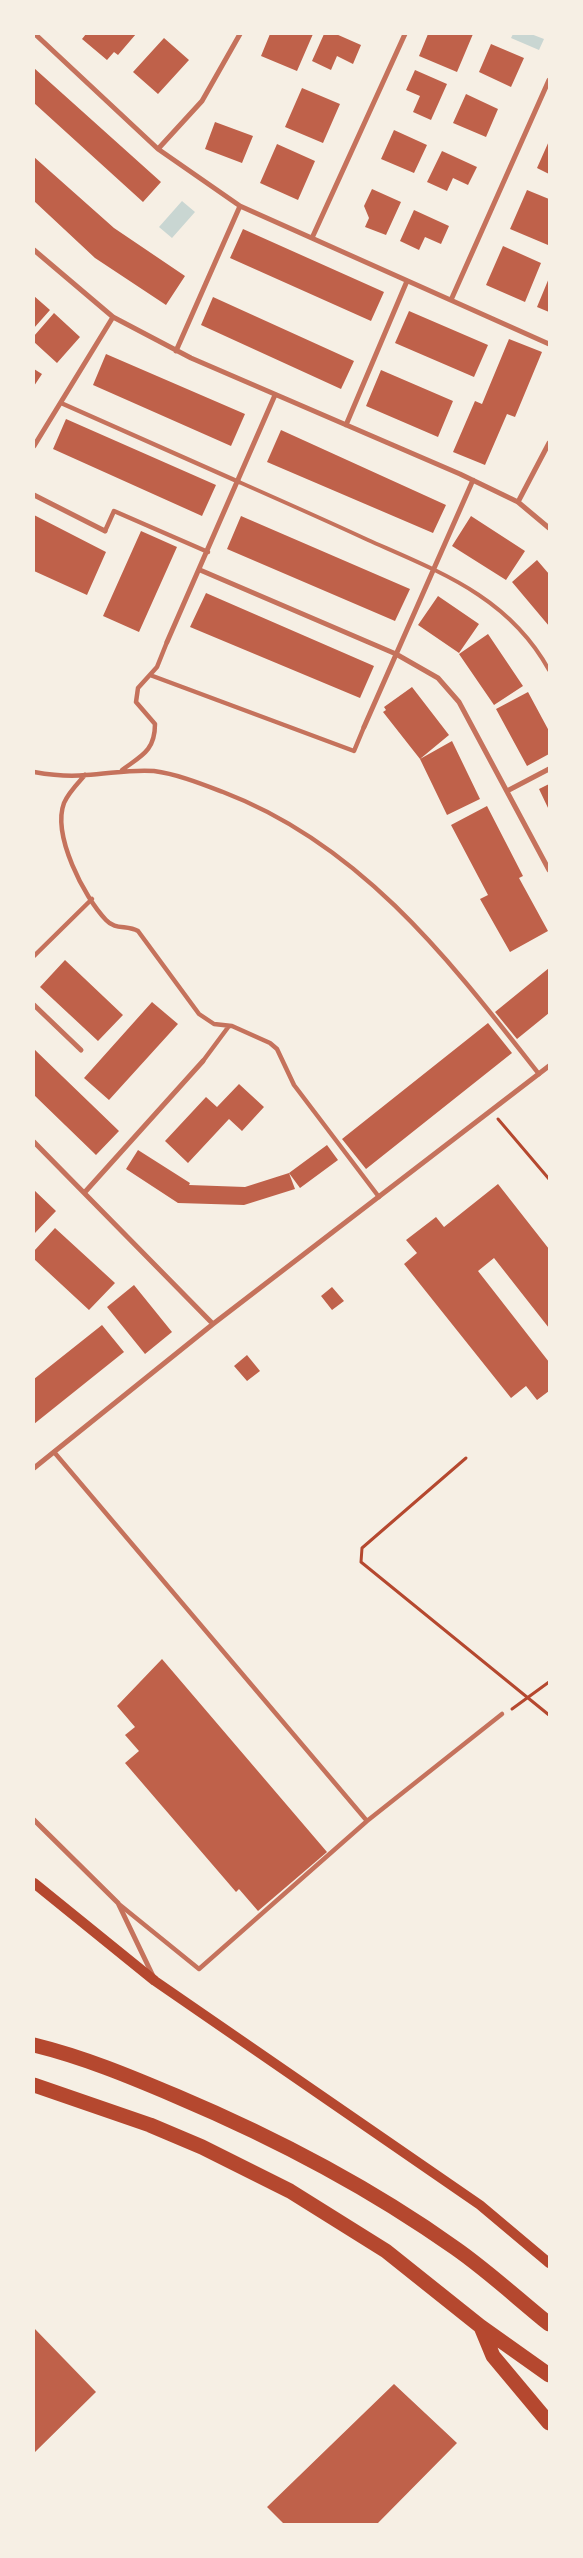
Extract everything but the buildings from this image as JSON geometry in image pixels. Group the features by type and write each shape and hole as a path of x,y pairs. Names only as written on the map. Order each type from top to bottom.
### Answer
{"highway":[{"path":"34,2044 126,2075 276,2141 388,2205 455,2248 549,2324"},
{"path":"34,2086 150,2125 202,2147 290,2191 386,2251 480,2326 549,2374"},
{"path":"480,2326 493,2356 549,2422"}],"main road":[{"path":"34,1883 155,1981 480,2205 549,2263"}],"street":[{"path":"35,34 158,149 240,206 549,344"},
{"path":"158,149 202,101 240,34"},
{"path":"312,238 406,34"},
{"path":"451,300 549,80"},
{"path":"176,351 240,206"},
{"path":"34,250 113,317 176,351 473,480 518,502 549,528"},
{"path":"346,425 407,280"},
{"path":"34,446 113,317"},
{"path":"120,771 151,748 155,737 155,724 136,702 138,688 157,667 276,395"},
{"path":"61,403 239,482"},
{"path":"518,502 549,443"},
{"path":"150,674 354,751 473,480"},
{"path":"34,495 105,531 114,511 208,552"},
{"path":"200,570 396,654 438,678 459,702 549,870"},
{"path":"507,791 549,769"},
{"path":"34,772 85,775 120,771 155,771 204,785 258,805 291,824 369,879 443,956 475,993 538,1074"},
{"path":"85,775 64,803 61,821 65,848 106,921 119,928 133,928 138,931 199,1014 214,1024 229,1026 270,1043 277,1049 294,1085 379,1197"},
{"path":"34,956 92,899"},
{"path":"34,1004 81,1050"},
{"path":"85,1192 203,1061 229,1026"},
{"path":"34,1468 212,1324 549,1066"},
{"path":"34,1142 85,1192 212,1324"},
{"path":"54,1452 367,1821"},
{"path":"34,1820 118,1903 199,1970 367,1821 502,1714"},
{"path":"118,1903 155,1981"}],"lane":[{"path":"239,482 433,570 481,595 503,612 525,633 549,670"}],"path":[{"path":"491,1111 549,1180"},
{"path":"466,1458 362,1548 361,1562 549,1715"},
{"path":"502,1714 549,1682"}],"shaded area":[{"path":"513,34 531,34 544,39 539,50 511,38"},
{"path":"182,201 195,212 172,238 159,227"}]}
